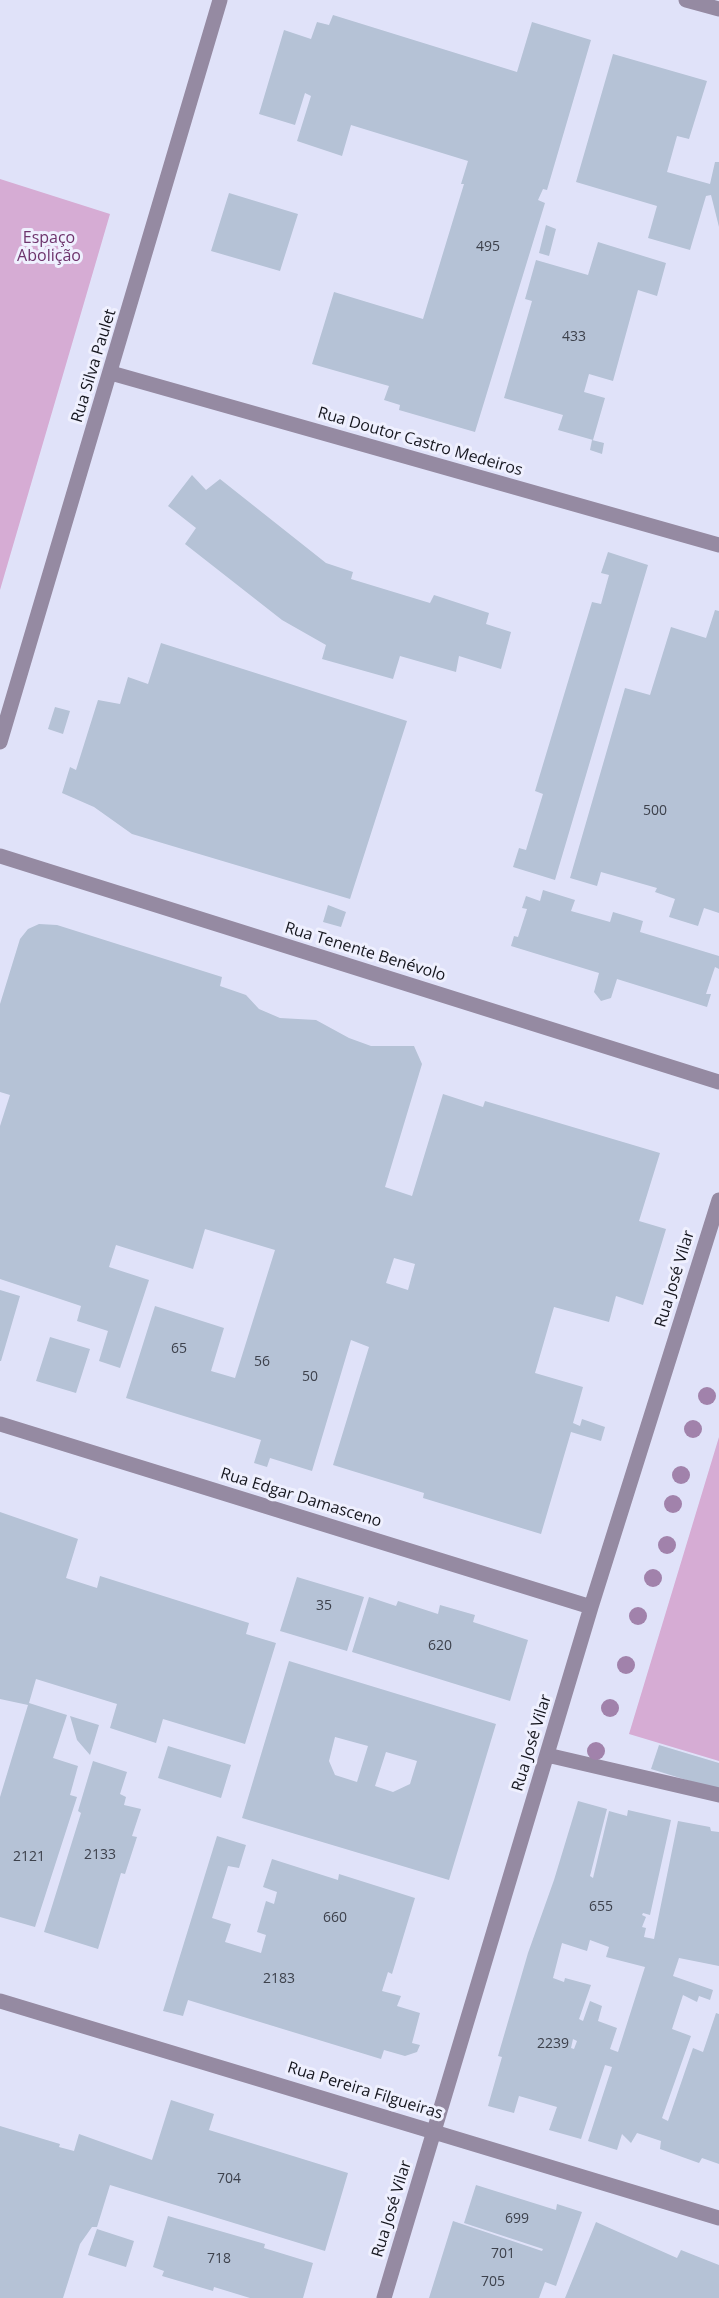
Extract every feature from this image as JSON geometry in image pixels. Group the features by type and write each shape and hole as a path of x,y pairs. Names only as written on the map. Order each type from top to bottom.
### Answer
{"street":[{"name":"Rua Silva Paulet","path":"0,742 220,0"},
{"path":"686,0 719,9"},
{"name":"Rua Doutor Castro Medeiros","path":"111,373 719,545"},
{"name":"Rua Tenente Benévolo","path":"0,856 719,1082"},
{"name":"Rua José Vilar","path":"384,2298 591,1607 719,1200"},
{"name":"Rua Edgar Damasceno","path":"0,1424 591,1607"},
{"path":"547,1755 719,1795"},
{"name":"Rua Pereira Filgueiras","path":"0,2001 719,2218"}],"green space":[{"name":"Espaço Abolição","path":"0,179 110,214 0,590"},
{"path":"719,1437 719,1761 629,1734"}],"building":[{"path":"333,15 517,72 532,22 591,40 547,190 543,189 538,200 545,203 475,432 399,410 400,405 384,400 389,386 312,364 334,292 423,319 464,184 461,184 468,161 351,125 342,156 297,141 311,96 305,93 295,125 259,114 284,30 311,39 317,22 329,25"},
{"path":"613,54 707,81 689,139 677,136 667,172 710,184 715,162 719,162 719,227 711,195 706,196 690,250 648,238 657,206 576,182"},
{"path":"229,193 298,214 280,271 211,251"},
{"path":"546,225 556,229 549,256 539,253"},
{"path":"598,242 666,263 657,296 638,290 613,381 589,374 584,392 605,398 593,440 558,430 563,415 504,398 532,301 525,299 536,260 588,275"},
{"path":"592,440 604,443 602,454 590,450"},
{"path":"192,475 206,490 220,479 326,563 353,572 351,579 430,603 434,595 489,613 486,624 511,632 501,669 459,656 456,672 400,656 393,679 322,659 326,645 282,620 185,544 196,528 168,506"},
{"path":"608,552 648,565 555,880 513,867 519,848 526,850 543,794 535,791 592,602 601,604 609,575 601,573"},
{"path":"715,610 719,611 719,913 704,908 698,926 669,917 675,899 655,892 657,888 601,872 597,886 570,878 625,688 650,695 671,627 706,638"},
{"path":"161,643 407,721 350,899 132,834 94,807 62,793 70,767 76,770 98,700 120,704 128,677 148,684"},
{"path":"55,707 70,711 63,734 48,729"},
{"path":"543,890 575,900 571,911 610,922 613,912 643,921 640,932 719,956 719,969 715,967 706,994 711,994 707,1007 617,979 611,998 601,1001 594,992 599,973 511,946 514,936 518,937 527,909 522,908 526,896 540,901"},
{"path":"328,905 346,912 341,927 323,922"},
{"path":"39,924 57,925 222,977 220,986 246,995 259,1009 280,1018 316,1020 349,1038 371,1046 414,1046 422,1064 385,1187 412,1196 443,1094 483,1107 485,1101 660,1153 639,1221 666,1229 643,1305 616,1296 609,1322 554,1307 535,1373 583,1387 573,1423 580,1426 582,1419 605,1427 601,1441 571,1432 541,1534 423,1498 424,1493 333,1465 369,1347 351,1340 312,1471 270,1458 267,1467 254,1463 261,1440 126,1398 155,1306 224,1328 211,1371 235,1378 275,1250 205,1229 193,1269 116,1245 109,1267 149,1280 120,1368 99,1361 108,1331 77,1321 81,1306 0,1279 0,1126 10,1095 0,1092 0,1004 20,939 28,929","holes":["394,1258 415,1264 408,1290 386,1283"]},
{"path":"0,1290 20,1296 1,1361 0,1361"},
{"path":"50,1337 90,1349 76,1393 36,1381"},
{"path":"0,1512 78,1539 66,1578 97,1588 100,1576 249,1623 246,1634 276,1643 245,1744 163,1719 156,1743 110,1728 117,1704 36,1679 29,1703 67,1715 53,1758 78,1766 70,1795 77,1797 35,1927 0,1917 0,1797 28,1705 0,1699"},
{"path":"297,1577 364,1597 347,1651 280,1631"},
{"path":"369,1597 396,1606 398,1601 438,1614 440,1605 475,1615 473,1622 528,1640 510,1701 352,1652"},
{"path":"289,1661 496,1724 449,1880 242,1818","holes":["335,1737 368,1746 357,1782 335,1775 329,1761","386,1752 417,1761 410,1784 393,1792 375,1786"]},
{"path":"70,1716 99,1725 90,1755 77,1740"},
{"path":"659,1745 719,1763 719,1790 651,1769"},
{"path":"168,1746 231,1765 221,1798 158,1778"},
{"path":"93,1761 127,1772 120,1794 126,1797 124,1805 141,1809 132,1836 137,1837 125,1874 121,1873 98,1949 44,1932 81,1813 78,1811"},
{"path":"578,1801 607,1809 590,1876 593,1878 609,1811 627,1816 628,1810 671,1820 650,1915 643,1913 642,1915 646,1917 642,1927 646,1928 644,1937 654,1939 678,1821 710,1827 711,1831 719,1832 719,1966 679,1958 673,1976 713,1990 710,2000 699,1996 697,2002 683,1995 672,2029 691,2036 662,2118 668,2121 693,2048 703,2052 716,2013 719,2014 719,2164 702,2158 699,2163 660,2149 661,2141 637,2133 631,2143 622,2134 617,2150 588,2141 612,2067 605,2065 581,2139 549,2130 557,2107 519,2096 514,2113 488,2106 502,2057 498,2056 528,1953 554,1880","holes":["590,1940 609,1947 606,1957 645,1967 618,2052 610,2049 617,2028 598,2021 602,2006 590,2001 583,2021 579,2019 591,1985 565,1978 564,1982 553,1978 562,1943 587,1951","573,2039 577,2041 574,2049 571,2048"]},
{"path":"217,1836 246,1845 239,1868 228,1866 212,1918 231,1924 225,1942 261,1953 266,1935 257,1932 266,1901 274,1904 277,1892 263,1887 272,1859 338,1880 339,1874 415,1898 392,1974 388,1972 382,1991 401,1996 397,2006 420,2013 412,2043 420,2045 417,2052 405,2056 384,2050 381,2059 188,2000 183,2016 163,2011"},
{"path":"171,2100 214,2114 209,2130 348,2173 325,2251 110,2185 97,2227 92,2227 80,2244 63,2298 0,2298 0,2126 60,2144 59,2147 74,2151 79,2134 152,2160"},
{"path":"476,2185 556,2210 557,2204 582,2212 556,2286 545,2282 539,2298 429,2298 453,2221 542,2251 543,2249 464,2223"},
{"path":"168,2216 265,2244 264,2248 313,2263 303,2298 250,2298 214,2287 213,2291 162,2276 164,2271 153,2267"},
{"path":"596,2222 677,2258 681,2250 719,2265 719,2298 565,2298"},
{"path":"97,2229 134,2241 126,2267 88,2255"}]}
